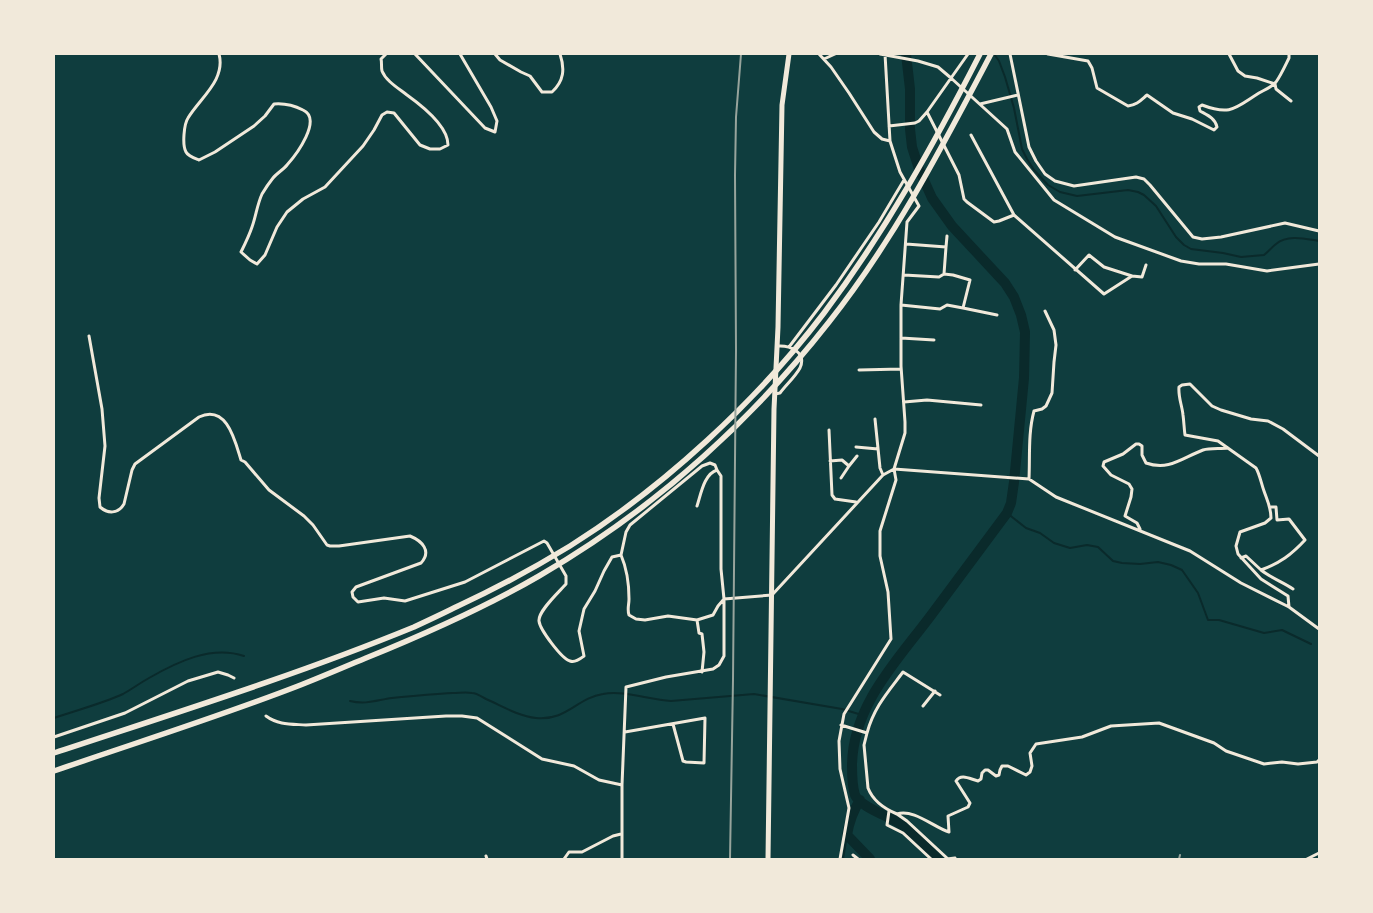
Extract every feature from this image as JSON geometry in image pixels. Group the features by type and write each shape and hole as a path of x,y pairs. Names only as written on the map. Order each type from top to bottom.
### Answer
{"highway":[{"path":"768,859 775,394 782,105 789,54"},
{"path":"54,753 294,673 416,626 488,592 533,568 603,524 658,482 696,450 735,413 784,362 822,315 858,265 907,189 980,54"},
{"path":"54,771 298,686 420,636 538,577 608,532 664,490 702,458 748,414 791,368 867,271 914,197 990,54"}],"street":[{"path":"219,54 221,63 210,90 187,119 184,142 186,152 192,157 199,160 215,152 254,126 274,104 284,103 307,111 311,119 310,128 304,141 288,165 273,178 262,195 256,210 253,226 241,252 257,264 265,255 287,212 303,199 325,187 363,146 382,115 387,112 394,113 420,145 440,149 448,145 448,138 441,127 421,105 390,82 382,71 381,59 386,54"},
{"path":"415,54 486,128 495,132 497,122 491,108 460,54"},
{"path":"495,54 500,60 530,76 542,92 552,92 562,78 564,66 560,54"},
{"path":"819,54 849,93 874,132 882,139 890,140"},
{"path":"824,59 835,54"},
{"path":"880,54 918,60 938,67 1008,130 1015,152 1054,200 1115,236 1181,262 1226,264 1267,271 1319,264"},
{"path":"840,859 849,808 840,769 839,741 844,713 891,639 888,592 880,556 880,531 896,480 894,469 905,433 901,369 901,305 907,222 919,206 900,172 890,140 884,54"},
{"path":"889,126 919,121 968,54"},
{"path":"1010,54 1016,96 1030,147 1036,161 1045,174 1055,180 1074,186 1136,177 1144,179 1158,193 1193,237 1202,239 1285,224 1319,230"},
{"path":"1048,54 1088,61 1092,68 1097,88 1128,106 1134,105 1147,95 1173,114 1192,118 1214,130 1217,127 1216,122 1200,111 1199,107 1231,110 1241,106 1252,97 1275,84 1290,58 1289,54"},
{"path":"1229,54 1238,71 1245,76 1275,84"},
{"path":"1275,84 1276,89 1292,102"},
{"path":"980,104 1016,96"},
{"path":"927,112 960,175 964,199 994,222 1000,222 1014,215"},
{"path":"971,135 1014,215 1075,270 1104,294 1132,276"},
{"path":"789,347 836,285 879,222 904,179"},
{"path":"944,274 947,236"},
{"path":"906,244 946,247"},
{"path":"1075,270 1089,254 1104,267 1132,276 1142,277 1146,265"},
{"path":"904,275 939,277 944,274 970,280 963,308"},
{"path":"901,305 940,309 947,305 997,315"},
{"path":"1027,478 1030,432 1034,412 1046,406 1052,393 1056,345 1054,330 1045,311"},
{"path":"89,336 102,409 105,446 99,498 100,507 105,512 115,512 121,509 135,464 199,417 212,414 220,417 227,423 241,460 246,462 269,490 304,516 313,525 326,545 339,546 410,536 419,539 424,546 425,559 421,563 356,587 352,592 353,597 358,602 384,598 405,601 465,582 544,542 547,543 566,576 566,584 541,613 539,622 562,656 570,661 576,661 584,656 579,631 584,609 596,591 612,557 621,555"},
{"path":"901,338 934,340"},
{"path":"775,394 780,393 801,366 799,353 789,347 777,346"},
{"path":"859,370 901,369"},
{"path":"1288,608 1288,596 1267,584 1241,558 1236,546 1240,532 1265,523 1271,518 1271,507 1260,474 1256,468 1218,441 1185,435 1178,387 1190,384 1212,406 1252,419 1268,421 1283,429 1319,456"},
{"path":"904,402 927,400 981,405"},
{"path":"875,420 880,468 883,475"},
{"path":"829,430 832,495 835,499 857,502"},
{"path":"1140,530 1137,523 1125,516 1132,489 1129,484 1111,475 1104,466 1104,462 1123,454 1136,444 1142,446 1142,455 1146,463 1158,467 1172,464 1205,449 1228,448"},
{"path":"856,447 878,449"},
{"path":"840,478 857,456"},
{"path":"830,460 842,460 849,466"},
{"path":"622,859 622,785 626,687 666,677 713,669 719,665 724,656 724,599 721,569 721,476 715,465 710,463 702,466 630,525 626,532 621,555 626,566 629,601 627,610 629,615 636,619 645,620 668,616 697,620 713,615 724,599 772,595 883,475 894,469 1027,478 1056,497 1190,551 1241,583 1288,608 1319,629"},
{"path":"697,506 707,477 714,470 717,470"},
{"path":"1261,570 1276,564 1296,550 1305,540 1289,519 1277,520 1276,507 1271,507"},
{"path":"1241,558 1246,556 1271,578 1293,589"},
{"path":"697,620 699,633 702,634 704,652 702,672"},
{"path":"54,737 125,714 188,681 218,672 234,678"},
{"path":"940,695 903,672 878,704 866,732 864,745 870,795 889,811 907,821 947,859 955,858"},
{"path":"923,706 935,691"},
{"path":"266,716 271,720 284,724 306,725 446,716 477,718 542,759 574,766 599,780 622,785"},
{"path":"625,732 705,718 704,763 686,762 683,760 673,724"},
{"path":"897,814 901,813 920,817 932,822 941,830 949,832 948,816 968,807 970,803 956,781 958,778 962,776 978,781 985,770 996,776 999,775 1002,766 1008,766 1026,775 1030,772 1032,766 1030,753 1036,744 1082,737 1111,726 1160,723 1214,742 1226,752 1264,764 1282,762 1298,764 1317,762 1319,760"},
{"path":"843,725 866,732"},
{"path":"889,811 887,824 903,833 931,859"},
{"path":"564,859 569,852 582,852 613,836 622,834"},
{"path":"1307,859 1319,854"},
{"path":"852,856 858,859"}],"waterway":[{"path":"906,54 910,89 912,147 919,169 932,198 952,226 1005,283 1014,297 1025,332 1024,378 1014,482 1011,503 1007,513 880,684 860,722 854,743 852,780 855,795 868,807 899,823 938,859"},
{"path":"994,54 1005,77 1014,108 1022,149 1034,170 1048,185 1060,192 1077,196 1128,190 1138,192 1156,206 1176,237 1191,249 1241,257 1264,255 1276,244 1286,239 1297,238 1319,241"},
{"path":"1007,513 1026,528 1040,533 1054,543 1070,548 1087,545 1098,547 1113,561 1122,563 1158,562 1182,570 1198,593 1208,620 1219,620 1264,633 1282,630 1311,644"},
{"path":"54,718 123,694 160,672 195,657 219,653 232,653 244,656"},
{"path":"350,701 366,702 445,693 474,693 523,715 547,718 564,713 594,696 611,693 671,701 754,694 842,709 862,715"},
{"path":"860,800 855,808 847,835 870,859"},
{"path":"843,859 847,835"}],"railway":[{"path":"730,859 736,350 735,175 736,117 741,54"},
{"path":"1179,859 1180,855"}]}
